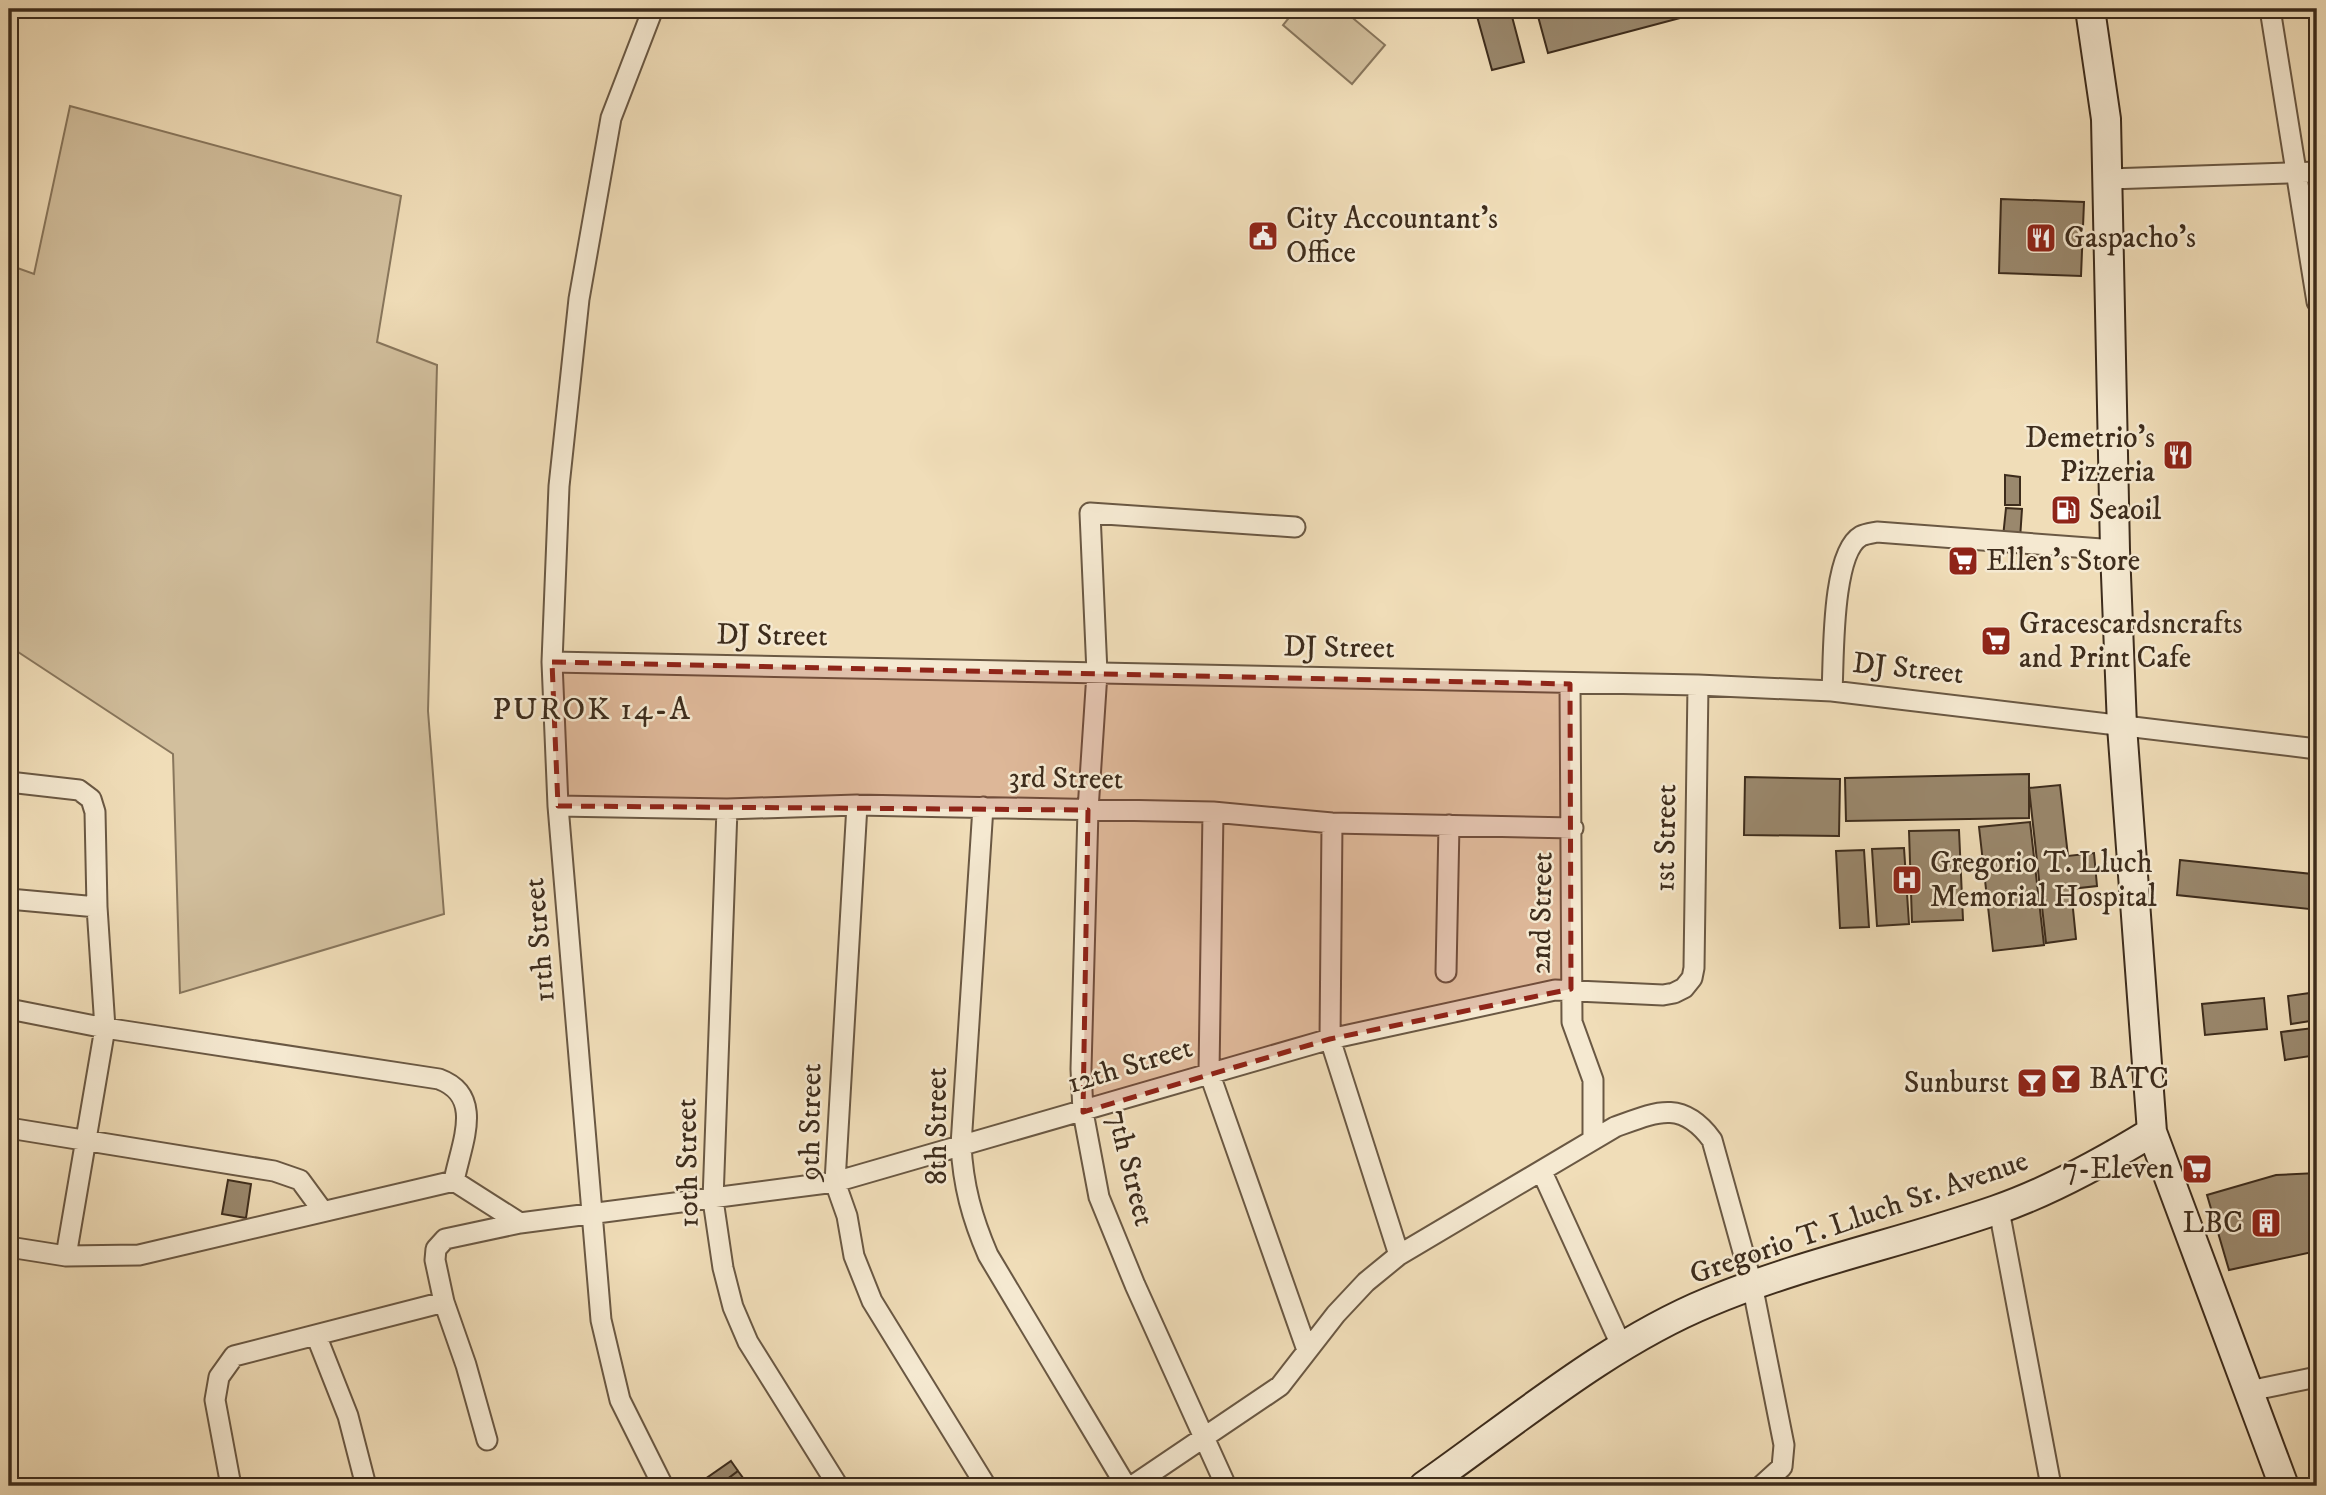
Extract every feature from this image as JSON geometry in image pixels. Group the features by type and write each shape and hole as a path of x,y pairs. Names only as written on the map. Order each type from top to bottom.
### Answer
{"main road":[{"path":"2091,9 2101,69 2109,179 2115,550 2122,726 2152,1132 2284,1486"},
{"name":"Gregorio T. Lluch Sr. Avenue","path":"1424,1486 1622,1347 1705,1303 1752,1284 1999,1210 2080,1174 2152,1132"}],"street":[{"name":"11th Street","path":"653,9 611,118 579,299 559,486 552,662 558,806 601,1320 610,1368 620,1400 661,1486"},
{"path":"2270,9 2308,172 2317,302"},
{"path":"2109,179 2308,172"},
{"name":"7th Street","path":"1226,1486 1135,1285 1100,1196 1083,1112 1081,1069 1088,810 1097,673 1090,513 1295,527"},
{"path":"1832,691 1838,582 1852,545 1861,536 1888,533 2115,550"},
{"name":"DJ Street","path":"552,662 1698,685 1832,691 2317,750"},
{"name":"2nd Street","path":"1570,684 1573,828 1572,1022 1593,1080 1593,1140"},
{"name":"1st Street","path":"1684,988 1692,978 1694,968 1698,685"},
{"path":"9,782 79,790 91,799 95,812 97,907 105,1028 66,1256"},
{"name":"3rd Street","path":"558,806 727,809 857,805 983,807 1213,812 1332,822 1573,828"},
{"name":"9th Street","path":"857,805 835,1182 847,1216 854,1256 872,1301 986,1486"},
{"name":"8th Street","path":"983,807 961,1145 963,1181 972,1218 988,1255 1126,1486"},
{"name":"10th Street","path":"727,809 713,1200 723,1268 733,1307 748,1342 838,1486"},
{"path":"1213,812 1209,1072 1307,1350"},
{"path":"1332,822 1330,1039 1399,1255"},
{"path":"1446,972 1449,825"},
{"path":"9,899 97,907"},
{"name":"12th Street","path":"443,1302 435,1260 436,1249 445,1239 520,1223 713,1200 835,1182 1330,1039 1571,989 1662,995 1684,988"},
{"path":"9,1009 105,1028 439,1079 453,1084 463,1094 468,1110 454,1181"},
{"path":"1132,1486 1205,1440 1280,1386 1307,1350 1366,1282 1399,1255 1615,1127 1653,1114 1678,1113 1698,1121 1712,1140 1752,1284 1784,1445 1782,1467 1761,1486"},
{"path":"9,1128 274,1171 300,1180 322,1210"},
{"path":"1542,1172 1622,1347"},
{"path":"9,1247 66,1256 139,1255 454,1181 520,1223"},
{"path":"1999,1210 2050,1486"},
{"path":"231,1486 215,1400 219,1377 234,1356 443,1302 466,1365 487,1440"},
{"path":"316,1335 348,1416 365,1482"},
{"path":"2249,1391 2317,1377"}],"highlighted area":[{"path":"552,662 1570,684 1571,989 1330,1039 1083,1112 1088,810 558,806"}],"shaded area":[{"path":"1296,9 1342,9 1385,45 1352,84 1283,25"},
{"path":"70,106 401,196 377,342 437,365 428,711 444,914 180,993 173,754 9,646 9,569 15,544 9,514 9,265 34,274"}],"building":[{"path":"1475,9 1510,9 1524,62 1492,70"},
{"path":"1536,9 1714,9 1548,53"},
{"name":"Gaspacho's","path":"2001,199 2084,202 2081,276 1999,273"},
{"path":"2005,475 2020,477 2020,505 2005,505"},
{"name":"Seaoil","path":"2059,499 2076,501 2074,520 2057,519"},
{"path":"2006,508 2022,509 2020,539 2003,537"},
{"path":"2029,774 2029,818 1846,821 1845,778"},
{"path":"1745,777 1840,779 1839,836 1744,835"},
{"path":"2060,785 2068,856 2094,853 2097,886 2071,889 2076,939 2046,943 2029,788"},
{"path":"2030,822 2044,945 1993,951 1979,827"},
{"path":"1959,830 1963,920 1912,922 1909,831"},
{"path":"1904,848 1909,924 1877,926 1872,849"},
{"path":"1864,850 1869,927 1840,928 1836,851"},
{"path":"2180,860 2312,874 2309,909 2177,895"},
{"path":"2317,992 2317,1020 2291,1024 2288,996"},
{"path":"2264,998 2267,1029 2205,1035 2202,1004"},
{"path":"2313,1028 2317,1055 2285,1060 2281,1032"},
{"name":"LBC","path":"2317,1173 2317,1251 2229,1270 2207,1195 2276,1175"},
{"path":"228,1180 251,1184 246,1218 222,1214"},
{"path":"731,1461 738,1471 718,1486 695,1486"},
{"path":"738,1471 746,1482 740,1486 718,1486"}],"place":[{"name":"City Accountant's Office","path":"1263,236"},
{"name":"Gaspacho's","path":"2041,238"},
{"name":"Demetrio's Pizzeria","path":"2178,455"},
{"name":"Seaoil","path":"2066,510"},
{"name":"Ellen's Store","path":"1963,561"},
{"name":"Gracescardsncrafts and Print Cafe","path":"1996,641"},
{"name":"Gregorio T. Lluch Memorial Hospital","path":"1907,880"},
{"name":"BATC","path":"2066,1079"},
{"name":"Sunburst","path":"2032,1083"},
{"name":"7-Eleven","path":"2197,1169"},
{"name":"LBC","path":"2266,1223"}],"district":[{"name":"PUROK 14-A","path":"592,710"}]}
